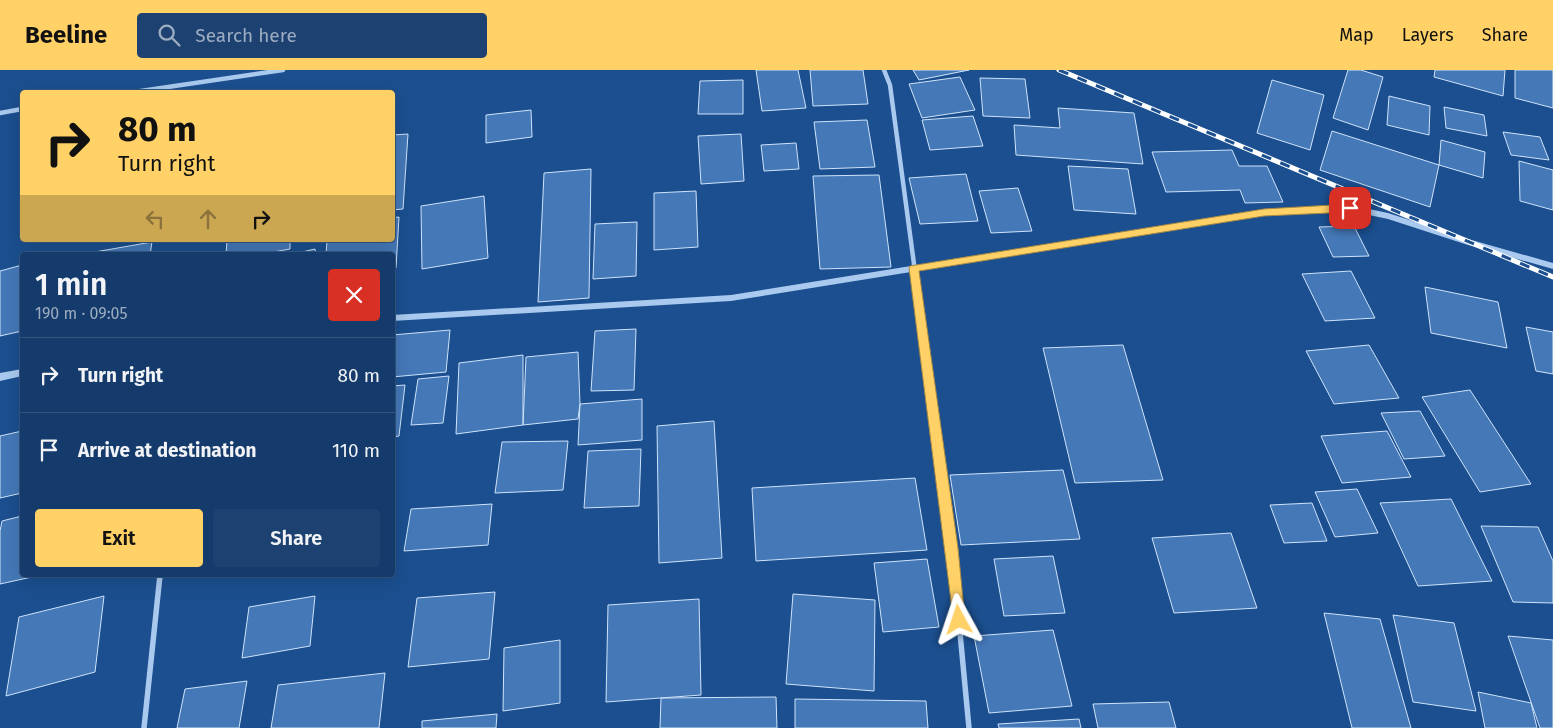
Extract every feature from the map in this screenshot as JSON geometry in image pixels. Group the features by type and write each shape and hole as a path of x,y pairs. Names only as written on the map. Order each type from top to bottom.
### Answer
{"street":[{"path":"148,90 283,70"},
{"path":"884,70 890,85 952,548 969,728"},
{"path":"0,113 20,109"},
{"path":"395,318 731,298 1264,212 1350,208 1388,216 1468,242 1553,266"},
{"path":"0,377 20,373"},
{"path":"144,728 160,577"}],"building":[{"path":"756,70 798,70 806,108 762,111"},
{"path":"810,70 863,70 868,104 813,106"},
{"path":"913,70 969,70 919,80"},
{"path":"1348,70 1361,70 1383,77 1368,130 1333,118"},
{"path":"1435,70 1505,70 1503,96 1434,77"},
{"path":"1515,70 1553,70 1553,108 1515,98"},
{"path":"960,77 975,110 922,118 909,84"},
{"path":"980,78 1025,79 1030,118 983,116"},
{"path":"743,80 743,114 698,114 700,81"},
{"path":"1272,80 1324,95 1310,150 1257,133"},
{"path":"1389,96 1430,106 1429,135 1387,125"},
{"path":"1444,107 1484,115 1487,136 1446,128"},
{"path":"1058,108 1134,113 1143,164 1016,155 1014,125 1060,128"},
{"path":"531,110 532,137 486,143 486,115"},
{"path":"973,116 983,146 930,150 922,120"},
{"path":"867,120 875,167 820,169 814,122"},
{"path":"1332,131 1439,165 1430,207 1320,170"},
{"path":"1503,132 1540,137 1549,160 1511,155"},
{"path":"408,134 403,209 395,210 395,135"},
{"path":"741,134 744,181 701,184 698,136"},
{"path":"1441,140 1485,152 1483,178 1439,165"},
{"path":"796,143 799,169 764,171 761,145"},
{"path":"1232,150 1239,166 1267,166 1283,202 1245,203 1240,190 1166,192 1152,152"},
{"path":"1519,161 1553,170 1553,210 1520,201"},
{"path":"1068,166 1128,169 1136,214 1074,210"},
{"path":"591,169 589,298 538,302 544,173"},
{"path":"966,174 978,221 920,224 909,178"},
{"path":"879,175 891,267 820,269 813,176"},
{"path":"1018,188 1032,231 991,233 979,191"},
{"path":"696,191 698,247 654,250 654,193"},
{"path":"484,196 488,258 422,269 421,206"},
{"path":"399,217 396,268 395,252 326,252 327,242 395,242 395,218"},
{"path":"637,222 636,276 593,279 595,224"},
{"path":"1354,226 1369,256 1333,257 1319,227"},
{"path":"152,242 150,252 95,252"},
{"path":"227,242 290,242 290,249 274,252 226,252"},
{"path":"315,249 316,252 302,252"},
{"path":"20,266 20,331 0,336 0,271"},
{"path":"1351,271 1375,318 1325,321 1302,274"},
{"path":"1425,287 1498,302 1507,348 1431,333"},
{"path":"1526,327 1553,332 1553,374 1536,371"},
{"path":"636,329 634,390 591,391 595,331"},
{"path":"450,330 446,372 395,377 395,335"},
{"path":"1123,345 1163,480 1075,483 1043,348"},
{"path":"1369,345 1399,398 1334,404 1306,351"},
{"path":"578,352 580,404 578,419 523,425 526,357"},
{"path":"523,355 523,425 456,434 459,363"},
{"path":"449,376 443,423 411,425 418,379"},
{"path":"405,385 399,436 395,437 395,386"},
{"path":"1470,390 1531,484 1480,492 1422,397"},
{"path":"642,399 642,440 578,445 580,404"},
{"path":"1420,411 1445,456 1404,459 1381,413"},
{"path":"714,421 722,558 659,563 657,426"},
{"path":"20,431 20,493 0,498 0,436"},
{"path":"1387,431 1411,477 1342,483 1321,436"},
{"path":"568,441 563,490 495,493 502,442"},
{"path":"641,449 639,506 584,508 588,451"},
{"path":"1063,470 1080,539 961,545 950,475"},
{"path":"915,478 927,550 756,561 752,488"},
{"path":"1357,489 1378,533 1335,537 1315,492"},
{"path":"1451,499 1492,581 1418,586 1380,503"},
{"path":"1312,503 1327,541 1284,543 1270,505"},
{"path":"492,504 488,545 404,551 411,509"},
{"path":"20,516 20,577 32,577 0,584 0,531 2,521"},
{"path":"1481,526 1538,527 1553,561 1553,603 1513,602"},
{"path":"1231,533 1257,608 1174,613 1152,538"},
{"path":"1053,556 1065,613 1004,616 994,559"},
{"path":"927,559 939,627 883,632 874,563"},
{"path":"495,592 489,659 408,667 417,598"},
{"path":"793,594 875,600 874,691 786,684"},
{"path":"104,596 95,672 6,696 19,617"},
{"path":"315,596 310,646 242,658 249,607"},
{"path":"699,599 701,695 606,702 608,605"},
{"path":"1324,613 1380,619 1411,728 1352,728"},
{"path":"1393,615 1454,623 1476,711 1413,702"},
{"path":"1053,630 1072,706 989,713 974,636"},
{"path":"1508,636 1553,640 1553,728 1540,728"},
{"path":"560,640 560,703 503,711 504,648"},
{"path":"385,673 379,728 271,728 278,685"},
{"path":"247,681 239,728 177,728 185,689"},
{"path":"1478,692 1531,703 1537,728 1485,728"},
{"path":"776,697 777,728 660,728 661,698"},
{"path":"795,699 926,701 928,728 795,728"},
{"path":"1169,702 1176,728 1098,728 1093,704"},
{"path":"497,714 496,728 422,728 422,721"},
{"path":"1079,719 1081,728 999,728 998,724"}],"railway":[{"path":"1059,70 1553,277"}],"route":[{"path":"959,620 952,548 914,268 1264,212 1350,208"}]}
